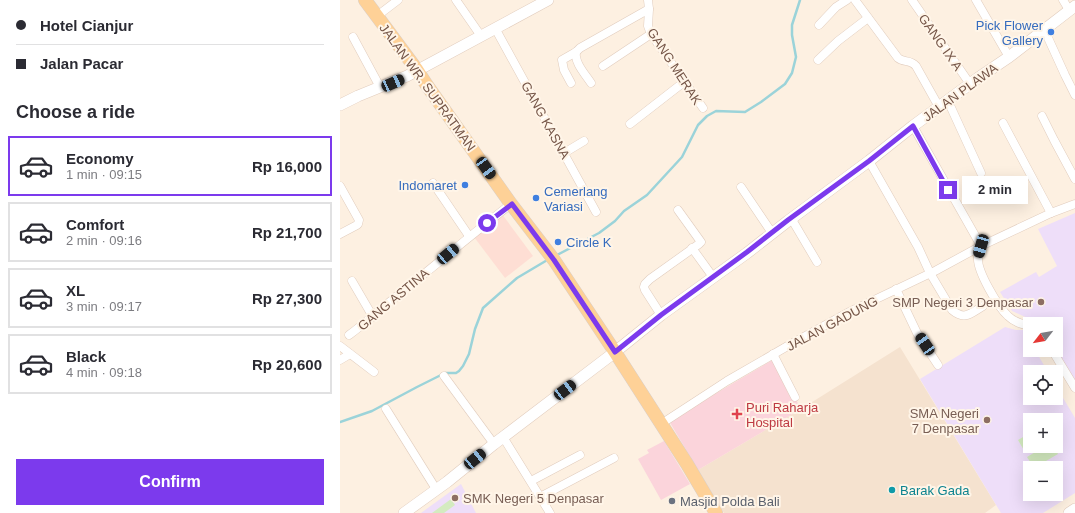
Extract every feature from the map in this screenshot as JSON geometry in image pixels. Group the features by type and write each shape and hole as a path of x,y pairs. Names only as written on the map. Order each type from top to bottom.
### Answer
{"main road":[{"name":"JALAN WR. SUPRATMAN","path":"365,0 418,70 426,84 554,260 687,464 716,513"}],"street":[{"path":"377,16 398,0"},
{"path":"456,0 481,36"},
{"path":"340,105 407,76 548,0"},
{"name":"GANG MERAK","path":"648,0 648,26 651,34 703,108"},
{"path":"819,25 846,0"},
{"path":"855,0 898,58 911,62 916,66 944,104 981,173"},
{"name":"GANG IX A","path":"912,0 970,84"},
{"path":"976,0 1009,57"},
{"path":"1062,0 1072,8"},
{"name":"JALAN PLAWA","path":"404,513 436,490 661,315 869,161 913,126 1009,57 1072,8"},
{"path":"571,83 564,70 562,60 580,48 649,9"},
{"path":"818,60 838,41 868,18"},
{"name":"GANG KASNA","path":"495,28 596,212"},
{"path":"1044,29 1075,95"},
{"path":"604,66 651,34"},
{"path":"353,37 380,87"},
{"path":"576,52 575,58 591,83"},
{"path":"630,124 684,82"},
{"path":"1042,116 1075,179"},
{"path":"1004,123 1051,213"},
{"path":"913,126 981,246 978,257 980,268 986,283 1002,310 1015,321 1023,325"},
{"path":"564,153 584,141"},
{"path":"869,161 918,247 930,273 952,310 957,314 966,316 983,306"},
{"path":"433,183 469,236"},
{"path":"340,186 358,217 359,222 357,226 340,234"},
{"path":"741,187 772,233"},
{"name":"GANG ASTINA","path":"349,335 373,317 469,236 512,204"},
{"name":"JALAN GADUNG","path":"661,424 773,354 851,311 930,273 981,246 1051,213 1075,204"},
{"path":"661,315 645,290 645,284 701,242 678,210"},
{"path":"791,218 817,262"},
{"path":"692,248 713,277"},
{"path":"352,281 373,317"},
{"path":"896,289 917,333 938,365"},
{"path":"340,346 374,372"},
{"path":"340,360 350,354"},
{"path":"773,354 795,398"},
{"path":"1056,357 1075,388"},
{"path":"444,376 494,444"},
{"path":"386,409 436,490"},
{"path":"504,437 550,513"},
{"path":"531,481 580,455"},
{"path":"540,497 614,458"},
{"path":"1069,513 1075,510"}],"shaded area":[{"name":"SMP Negeri 3 Denpasar","path":"1075,213 1075,383 1060,357 1063,357 1063,317 1025,317 1012,311 1000,292 1036,272 1039,277 1057,266 1038,229"},
{"path":"502,214 533,256 505,278 474,237"},
{"name":"SMA Negeri 7 Denpasar","path":"1005,327 1023,330 1023,357 1039,357 1044,365 1023,365 1023,405 1063,405 1063,398 1075,418 1075,493 1063,500 1063,461 1023,461 1023,501 1062,501 1043,513 1001,513 920,379"},
{"path":"900,347 996,505 985,513 724,513 698,470 801,409"},
{"name":"Puri Raharja Hospital","path":"774,359 801,409 698,470 669,421"},
{"path":"664,441 690,484 661,500 638,459 649,453 647,450"},
{"name":"SMK Negeri 5 Denpasar","path":"461,484 476,513 421,513"}],"green space":[{"path":"1023,437 1023,449 1018,440"},
{"path":"1034,453 1058,454 1046,461 1030,461 1027,457"},
{"path":"451,499 455,505 444,513 432,513"}],"waterway":[{"path":"555,256 599,233 615,221 624,211 647,195 682,157 698,125 707,116 716,111 745,112 785,84 792,73 796,57 792,35 792,25 800,0"},
{"path":"340,422 372,411 445,373 456,373 459,371 469,354 475,329 483,308 517,278 549,259"}],"place":[{"name":"Pick Flower Gallery","path":"1051,32"},
{"name":"Indomaret","path":"465,185"},
{"name":"Cemerlang Variasi","path":"536,198"},
{"name":"Circle K","path":"558,242"},
{"name":"SMP Negeri 3 Denpasar","path":"1041,302"},
{"name":"Puri Raharja Hospital","path":"737,414"},
{"name":"SMA Negeri 7 Denpasar","path":"987,420"},
{"name":"Barak Gada","path":"892,490"},
{"name":"SMK Negeri 5 Denpasar","path":"455,498"},
{"name":"Masjid Polda Bali","path":"672,501"}],"route":[{"path":"487,223 512,204 554,260 615,352 661,315 869,161 913,126 948,190"}]}
